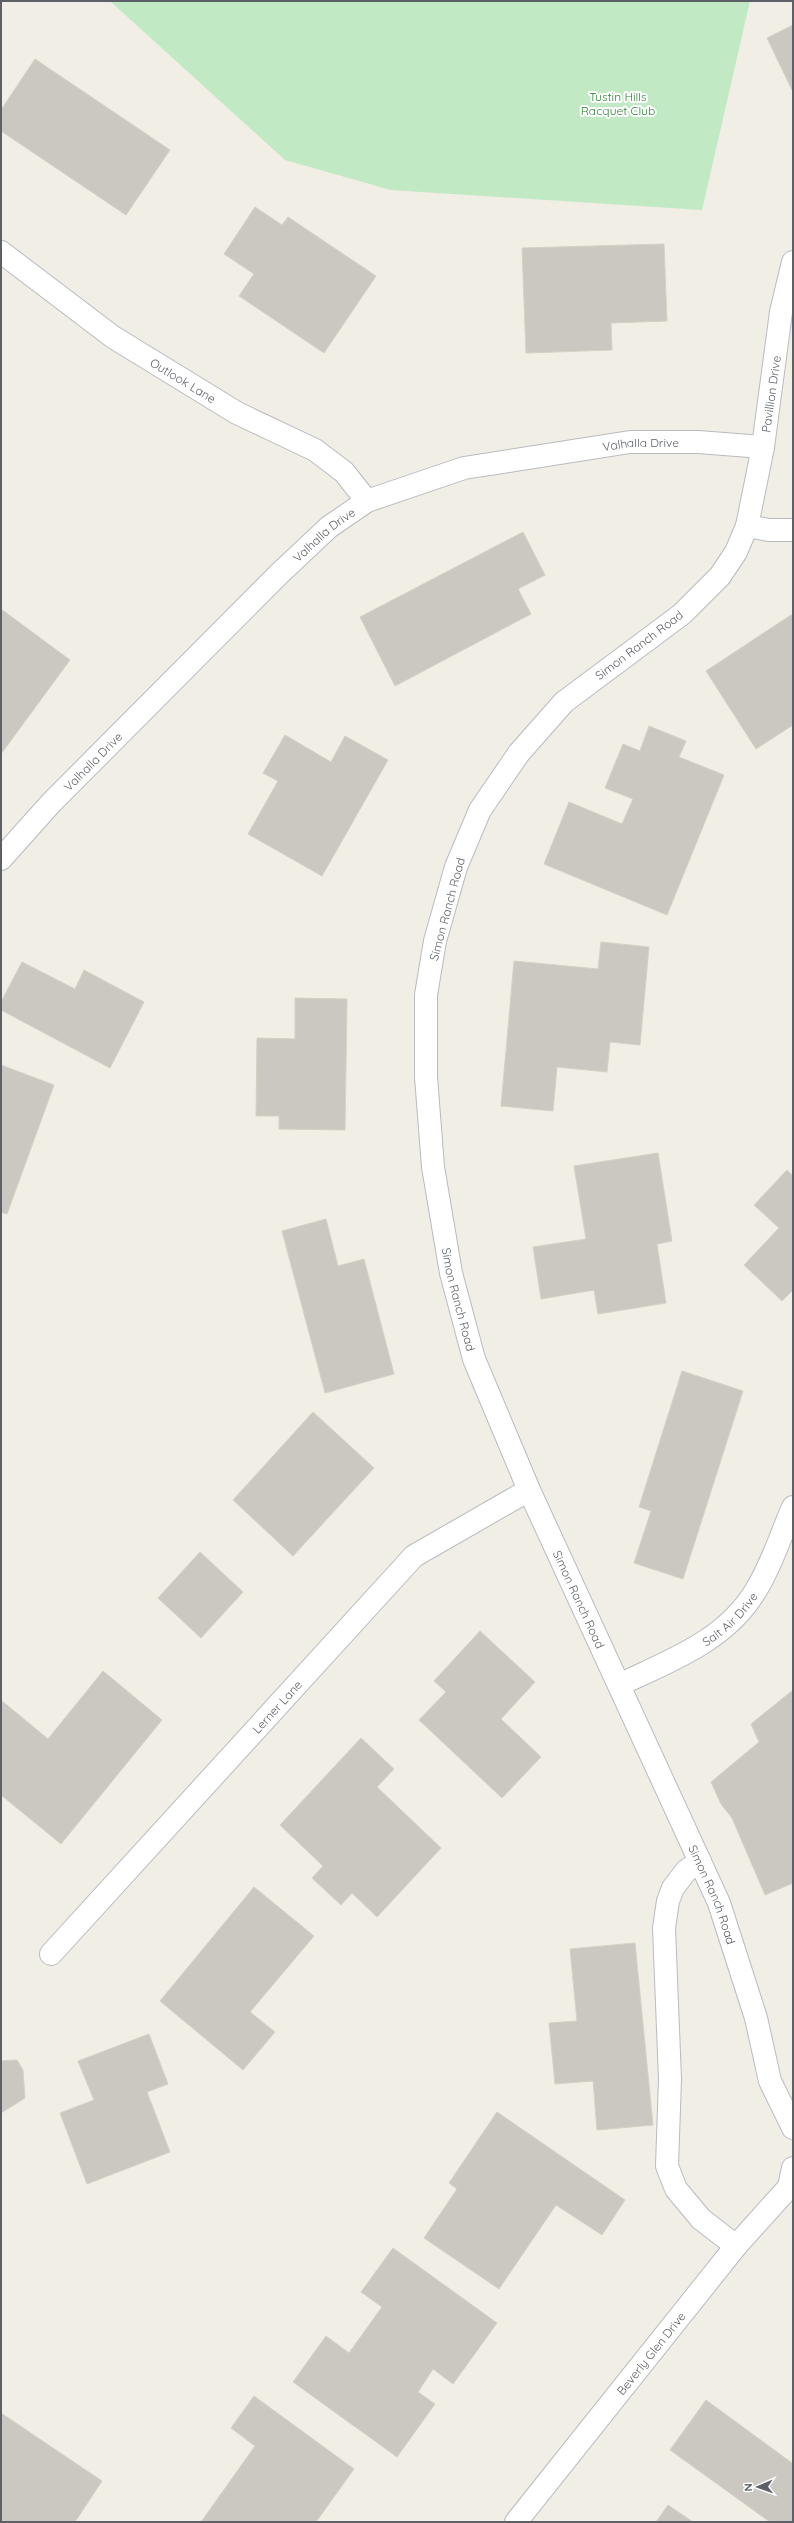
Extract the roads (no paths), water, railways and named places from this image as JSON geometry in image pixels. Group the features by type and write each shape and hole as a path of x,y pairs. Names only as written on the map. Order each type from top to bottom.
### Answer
{"street":[{"name":"Outlook Lane","path":"1,252 114,337 237,413 315,450 344,472 367,501"},
{"name":"Pavillion Drive","path":"747,526 763,447 781,312 793,262"},
{"name":"Valhalla Drive","path":"1,859 51,803 279,574 329,528 367,501 464,468 630,442 698,442 763,447"},
{"path":"747,526 769,530 793,530"},
{"name":"Simon Ranch Road","path":"747,526 736,552 720,576 682,614 564,702 519,753 480,810 456,867 435,941 426,995 426,1077 433,1167 450,1273 474,1359 529,1490 719,1903 754,2011 770,2081 793,2128"},
{"name":"Lerner Lane","path":"51,1954 414,1556 529,1490"},
{"name":"Salt Air Drive","path":"619,1685 691,1651 724,1629 756,1590 793,1507"},
{"path":"700,1861 686,1871 673,1888 668,1901 664,1928 670,2079 667,2166 676,2189 701,2220 736,2246"},
{"name":"Beverly Glen Drive","path":"516,2522 736,2246 792,2182"}],"park label":[{"name":"Tustin Hills Racquet Club","path":"618,103"}]}
